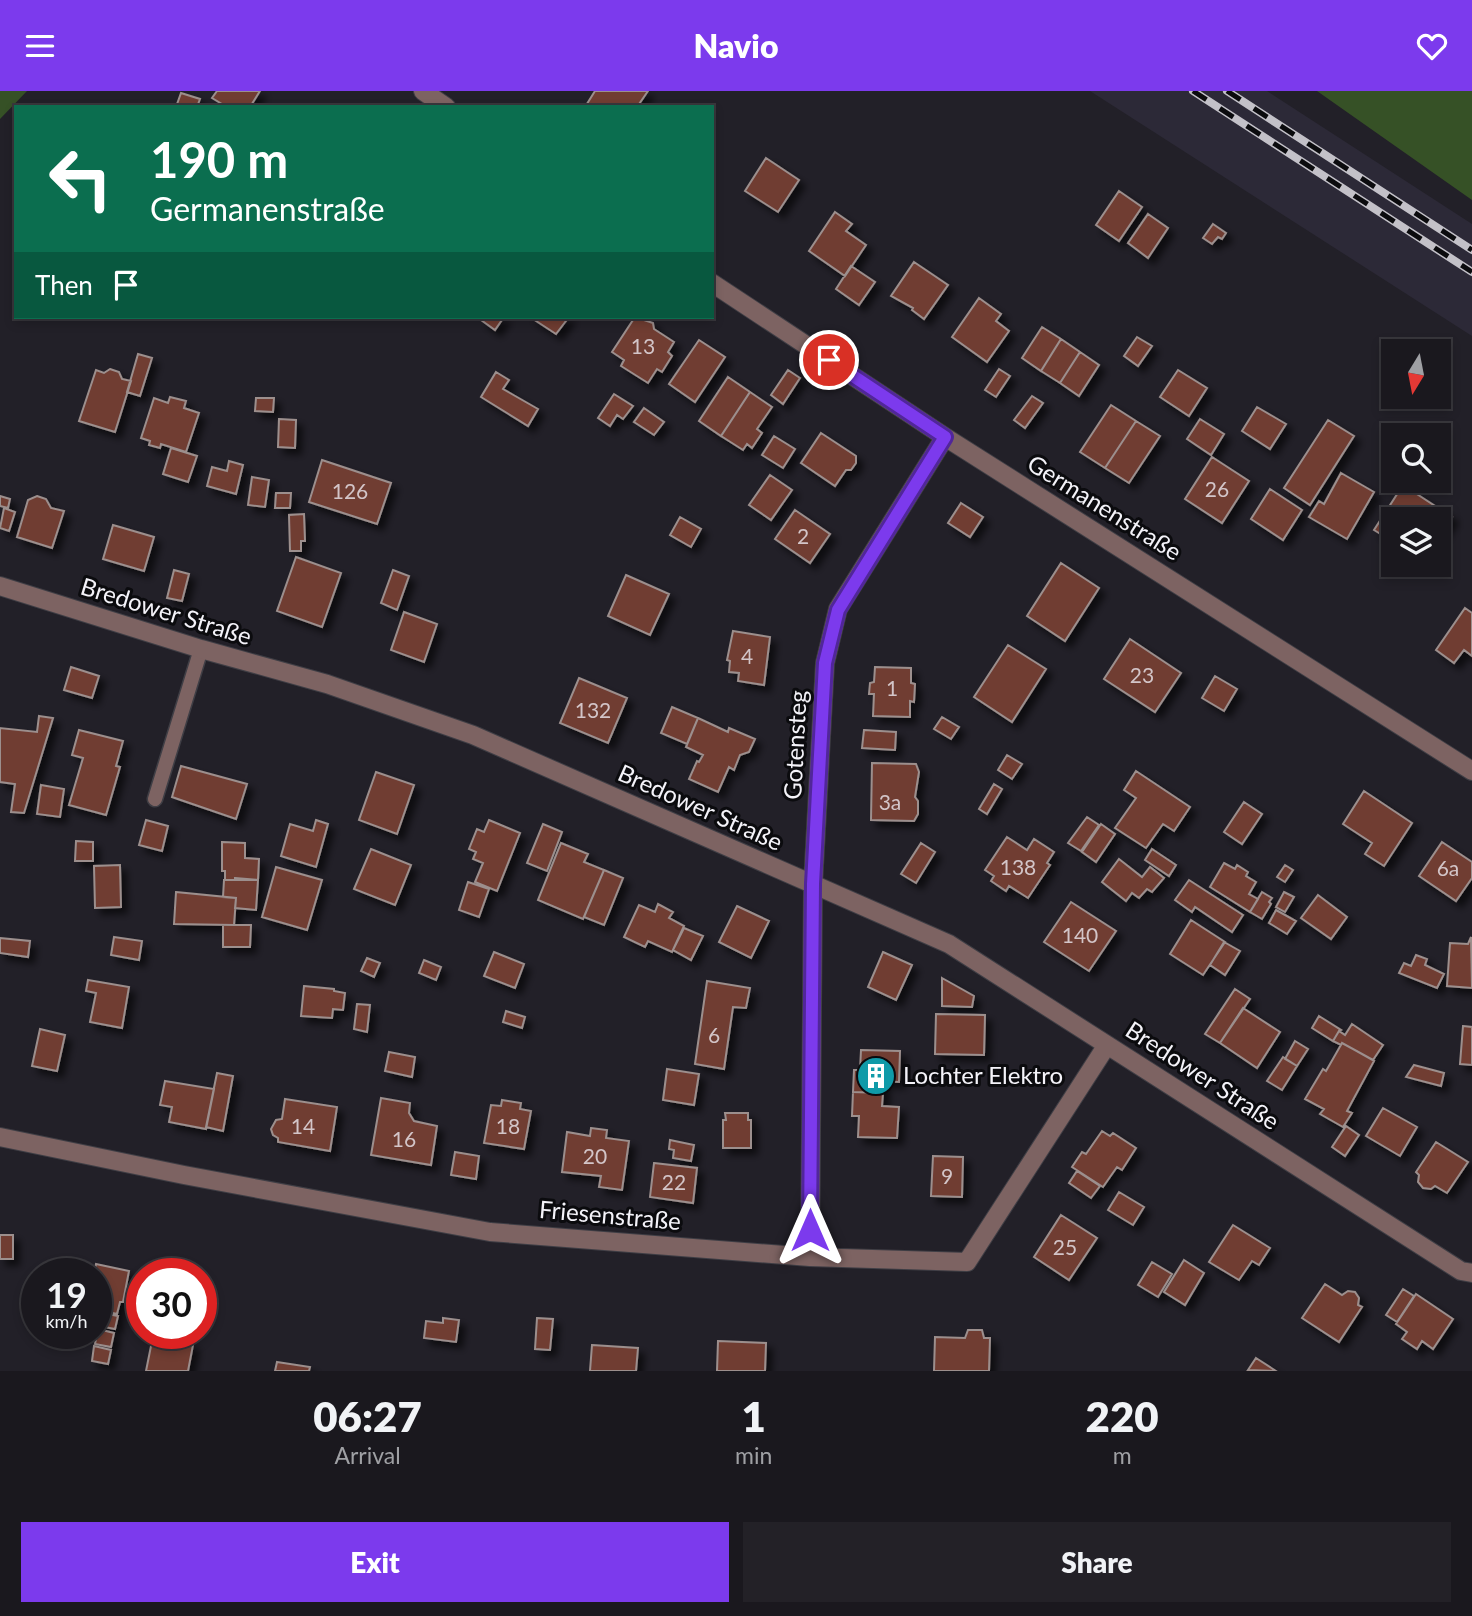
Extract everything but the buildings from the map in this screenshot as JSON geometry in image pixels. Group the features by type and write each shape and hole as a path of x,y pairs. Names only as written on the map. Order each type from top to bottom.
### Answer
{"street":[{"path":"423,91 443,105"},
{"name":"Germanenstraße","path":"714,284 945,437 1472,771"},
{"name":"Gotensteg","path":"810,1257 813,884 825,663 838,610 945,437"},
{"name":"Bredower Straße","path":"0,586 201,649 327,684 473,735 949,944 1461,1271 1472,1273"},
{"name":"Friesenstraße","path":"0,1137 184,1175 490,1231 810,1257 967,1262 1107,1045"}],"lane":[{"path":"155,799 201,649"}],"shaded area":[{"path":"1090,91 1267,91 1472,224 1472,336"}],"green space":[{"path":"0,91 27,91 0,119"},
{"path":"1317,91 1472,91 1472,200"}],"railway":[{"path":"1193,91 1472,272"},
{"path":"1227,91 1472,250"}],"place":[{"name":"Lochter Elektro","path":"876,1076"}],"route":[{"path":"810,1230 813,884 825,663 838,610 945,437 829,360"}]}
